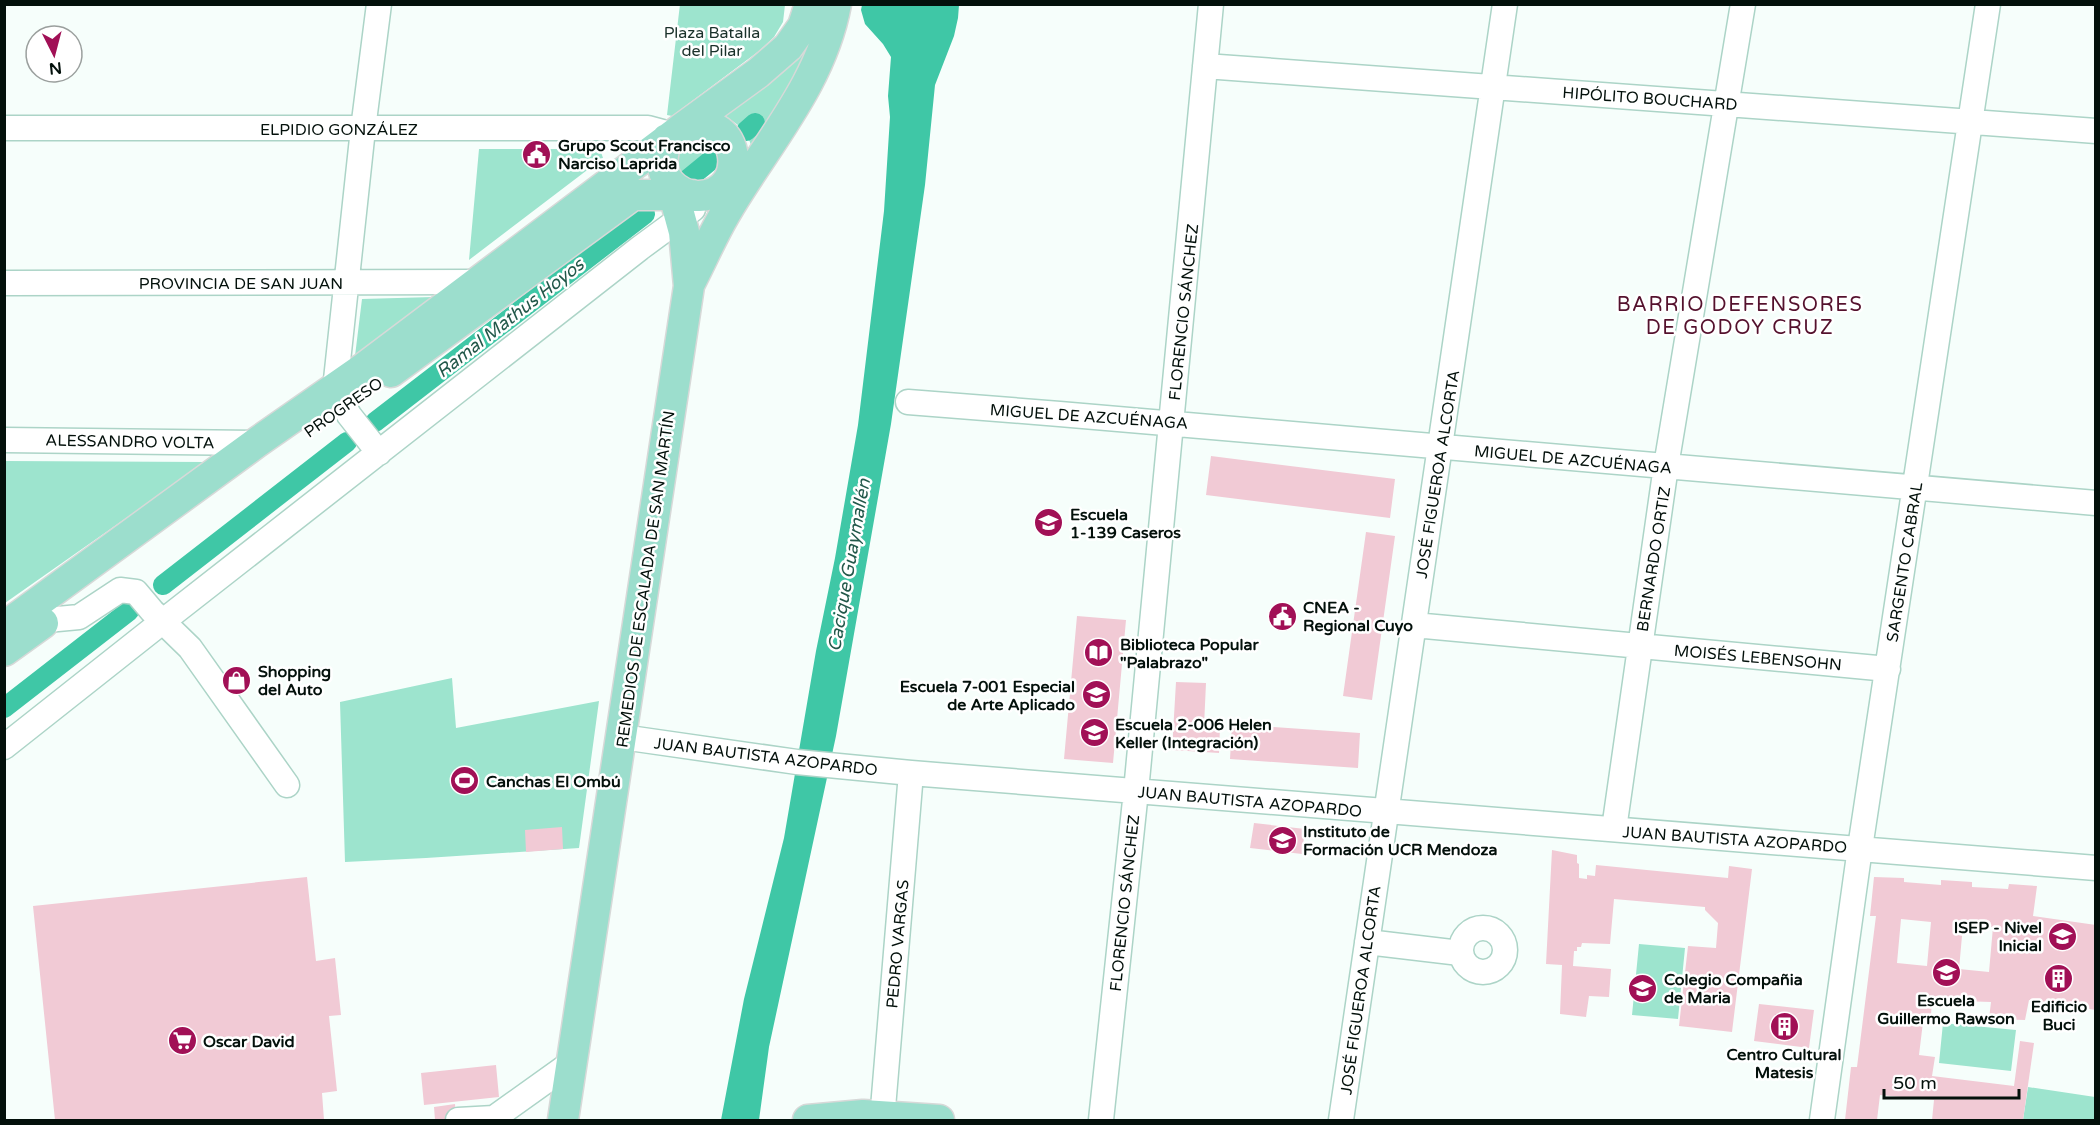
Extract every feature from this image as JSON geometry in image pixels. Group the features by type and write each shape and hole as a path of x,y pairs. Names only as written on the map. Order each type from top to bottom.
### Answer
{"main road":[{"name":"PROGRESO","path":"4,627 256,443 343,403 477,282 758,73 788,47 803,26 810,4"},
{"path":"702,195 752,159 787,119 813,72 829,35 836,4"},
{"path":"700,124 718,130 725,136 734,156 734,166 702,195 663,168 662,159 674,134 691,125 700,124"},
{"name":"PROGRESO","path":"4,651 343,403 633,195 702,195"},
{"name":"REMEDIOS DE ESCALADA DE SAN MARTÍN","path":"689,286 687,252 702,195"},
{"name":"REMEDIOS DE ESCALADA DE SAN MARTÍN","path":"563,1120 702,195"},
{"path":"808,1120 844,1116 939,1120"}],"street":[{"path":"379,4 346,283 343,403 379,453"},
{"name":"FLORENCIO SÁNCHEZ","path":"1101,1120 1136,791 1211,4"},
{"name":"JOSÉ FIGUEROA ALCORTA","path":"1341,1120 1506,4"},
{"name":"BERNARDO ORTIZ","path":"1614,830 1666,466 1743,4"},
{"name":"SARGENTO CABRAL","path":"1822,1120 1860,848 1988,4"},
{"name":"HIPÓLITO BOUCHARD","path":"1205,66 1971,120 2096,131"},
{"name":"ELPIDIO GONZÁLEZ","path":"4,128 648,128 674,134"},
{"path":"4,747 157,616 379,453 640,248 702,195"},
{"path":"640,248 668,240 679,243 687,252"},
{"name":"PROVINCIA DE SAN JUAN","path":"4,283 477,282"},
{"name":"MIGUEL DE AZCUÉNAGA","path":"908,402 1172,422 2096,504"},
{"name":"ALESSANDRO VOLTA","path":"4,440 256,443"},
{"path":"47,620 79,617 120,590 136,592 190,648 287,784"},
{"name":"MOISÉS LEBENSOHN","path":"1414,625 1888,669"},
{"name":"JUAN BAUTISTA AZOPARDO","path":"622,737 830,766 2096,868"},
{"name":"PEDRO VARGAS","path":"882,1118 911,773"},
{"path":"1367,942 1460,954"},
{"path":"458,1120 493,1119 571,1063"}],"green space":[{"name":"Plaza Batalla del Pilar","path":"680,4 785,5 783,22 774,37 759,51 672,116 667,115"},
{"path":"819,36 753,146 751,145 748,137 759,127 752,121 742,128 723,114 811,38"},
{"path":"699,137 720,146 681,178 676,162 677,152 681,145"},
{"path":"479,149 600,149 603,158 469,260"},
{"path":"433,297 355,356 362,299"},
{"path":"5,461 206,462 5,603"},
{"name":"Canchas El Ombú","path":"452,678 456,728 599,701 579,848 345,862 340,702"},
{"path":"1639,944 1685,948 1678,1019 1632,1015"},
{"path":"1943,1023 2016,1030 2011,1071 1939,1063"},
{"path":"2028,1087 2095,1097 2095,1120 2023,1120"}],"water":[{"name":"Cacique Guaymallén","path":"862,5 959,5 954,36 935,85 925,185 891,424 836,736 769,1047 759,1120 721,1120 744,999 784,838 858,425 884,211 891,57 865,24"}],"building":[{"path":"1211,456 1395,479 1390,518 1206,495"},
{"path":"1366,532 1395,536 1372,700 1343,696"},
{"path":"1077,616 1126,620 1113,763 1064,759"},
{"path":"1176,682 1206,683 1204,726 1220,727 1219,753 1172,750"},
{"path":"1232,724 1360,733 1358,768 1230,759"},
{"path":"1254,823 1305,829 1302,854 1250,848"},
{"path":"562,827 563,849 526,852 525,830"},
{"path":"1552,850 1577,855 1579,878 1587,879 1587,875 1595,876 1596,865 1728,878 1729,866 1752,869 1732,1032 1679,1026 1688,946 1716,948 1718,923 1705,910 1705,907 1614,899 1610,944 1582,943 1581,947 1577,947 1577,951 1574,951 1573,966 1611,969 1609,997 1589,996 1586,1017 1560,1014 1562,965 1546,964"},
{"path":"307,877 316,961 335,958 341,1015 329,1016 337,1091 322,1093 324,1120 55,1120 33,906"},
{"name":"Escuela Guillermo Rawson","path":"1874,877 1904,878 1904,882 1941,885 1941,880 1972,882 1972,887 2008,889 2009,884 2037,886 2033,916 2096,925 2096,1010 2029,1000 2025,1020 1989,1019 1991,1002 1932,1000 1931,1015 1912,1014 1911,1021 1923,1022 1919,1055 1935,1057 1932,1076 2014,1086 2020,1041 2034,1043 2023,1120 1932,1120 1934,1100 1880,1095 1877,1120 1845,1120 1851,1067 1857,1067 1876,916 1870,916","holes":["1901,919 1931,922 1927,966 1897,963","1963,925 1993,927 1989,972 1959,969"]},
{"name":"Centro Cultural Matesis","path":"1759,1004 1814,1010 1809,1048 1754,1041"},
{"path":"496,1065 499,1097 424,1105 421,1073"},
{"path":"455,1104 456,1120 435,1120 434,1107"}],"waterway":[{"name":"Ramal Mathus Hoyos","path":"746,131 755,123"},
{"name":"Ramal Mathus Hoyos","path":"688,179 721,152"},
{"name":"Ramal Mathus Hoyos","path":"375,422 645,214"},
{"name":"Ramal Mathus Hoyos","path":"163,585 347,442"},
{"name":"Ramal Mathus Hoyos","path":"4,708 129,611"}],"place":[{"name":"Grupo Scout Francisco Narciso Laprida","path":"537,154"},
{"name":"Escuela 1-139 Caseros","path":"1049,523"},
{"name":"CNEA - Regional Cuyo","path":"1282,616"},
{"name":"Biblioteca Popular \"Palabrazo\"","path":"1099,653"},
{"name":"Shopping del Auto","path":"237,680"},
{"name":"Escuela 7-001 Especial de Arte Aplicado","path":"1096,695"},
{"name":"Escuela 2-006 Helen Keller (Integración)","path":"1094,733"},
{"name":"Canchas El Ombú","path":"465,781"},
{"name":"Instituto de Formación UCR Mendoza","path":"1282,840"},
{"name":"ISEP - Nivel Inicial","path":"2063,936"},
{"name":"Escuela Guillermo Rawson","path":"1946,972"},
{"name":"Edificio Buci","path":"2059,978"},
{"name":"Colegio Compañia de Maria","path":"1643,988"},
{"name":"Centro Cultural Matesis","path":"1784,1026"},
{"name":"Oscar David","path":"182,1041"}],"district":[{"name":"BARRIO DEFENSORES DE GODOY CRUZ","path":"1740,316"}]}
